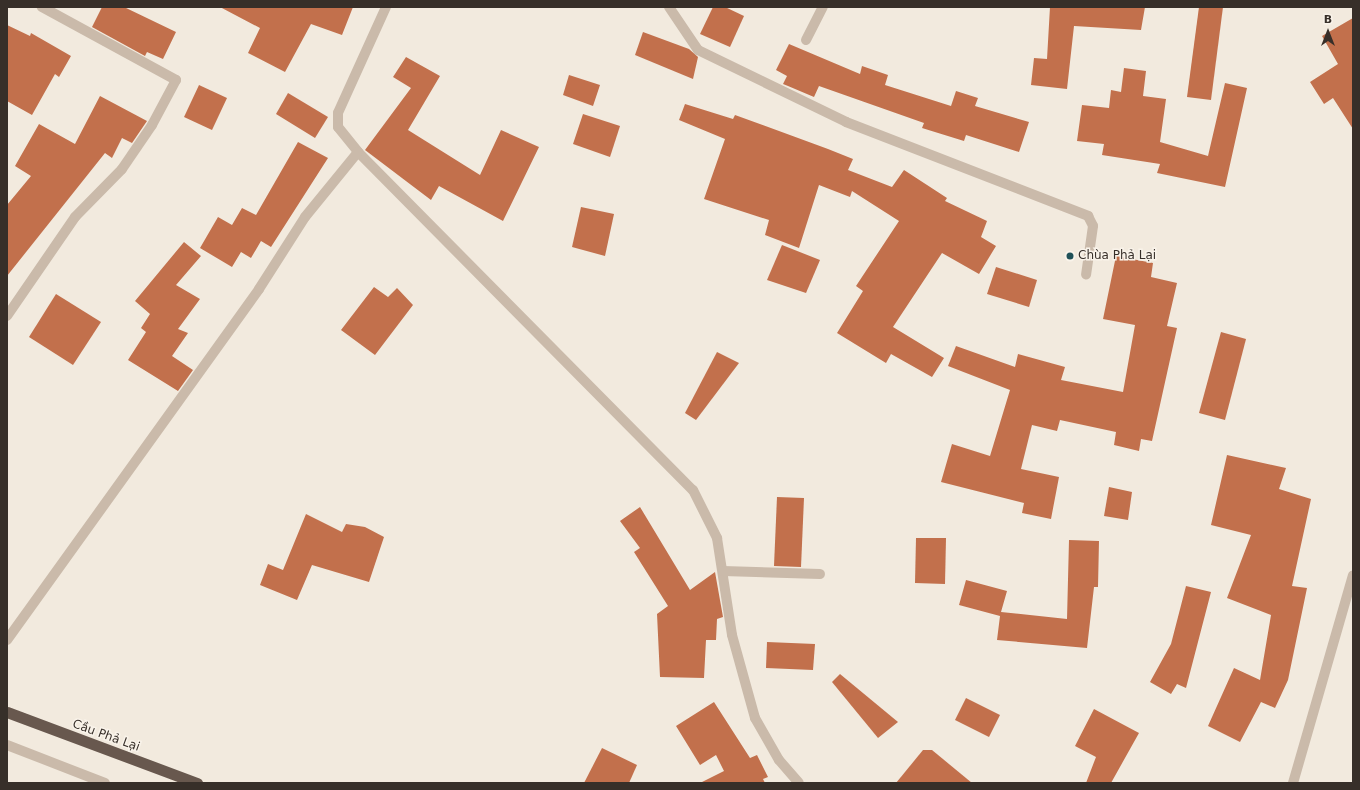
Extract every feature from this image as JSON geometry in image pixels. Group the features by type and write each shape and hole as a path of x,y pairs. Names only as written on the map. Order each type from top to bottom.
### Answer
{"highway":[{"name":"Cầu Phả Lại","path":"7,712 197,783"}],"street":[{"path":"7,316 75,217 122,169 152,125 176,80 42,7"},
{"path":"386,7 337,118 338,127 358,152 693,490 717,538 732,635 756,718 779,760 799,783"},
{"path":"669,7 698,50 846,122 1088,216 1093,226 1086,275"},
{"path":"806,40 823,7"},
{"path":"7,640 259,289 305,217 358,152"},
{"path":"722,571 820,574"},
{"path":"1293,783 1353,574"},
{"path":"7,745 105,783"}],"building":[{"path":"102,7 124,7 176,32 163,59 147,52 145,56 92,27"},
{"path":"220,7 353,7 342,35 311,24 285,72 248,53 260,28"},
{"path":"713,7 725,7 744,16 730,47 700,34"},
{"path":"1050,7 1145,7 1141,30 1074,26 1067,89 1031,85 1034,58 1047,59"},
{"path":"1199,7 1223,7 1211,100 1187,97"},
{"path":"1353,18 1353,129 1333,98 1324,104 1310,82 1338,64 1322,36"},
{"path":"7,25 30,36 31,33 71,56 59,77 55,74 32,115 7,101"},
{"path":"643,32 689,49 698,57 693,79 635,55"},
{"path":"789,44 860,74 862,66 888,75 885,85 951,106 956,91 978,98 975,106 1029,122 1019,152 966,135 964,141 922,128 924,123 819,86 814,97 783,84 787,76 776,70"},
{"path":"406,57 440,76 408,130 480,175 501,130 539,147 503,221 439,186 431,200 365,150 411,88 393,77"},
{"path":"1124,68 1146,71 1143,96 1166,99 1160,142 1208,156 1225,83 1247,88 1225,187 1157,173 1160,164 1102,155 1104,144 1077,141 1082,105 1109,108 1111,90 1121,92"},
{"path":"569,75 600,85 593,106 563,95"},
{"path":"199,85 227,98 212,130 184,117"},
{"path":"288,93 328,117 315,138 276,114"},
{"path":"100,96 147,121 132,143 122,138 112,158 105,153 7,276 7,205 31,176 15,166 39,124 75,144"},
{"path":"685,104 733,119 735,115 853,159 848,170 892,187 904,170 947,198 945,201 987,221 981,237 996,246 979,274 942,253 893,327 944,358 932,377 891,354 886,363 837,333 863,291 856,286 899,221 852,191 850,197 819,185 799,248 765,235 769,220 704,199 725,139 679,120"},
{"path":"583,114 620,126 610,157 573,144"},
{"path":"298,142 328,158 271,247 261,241 251,258 241,252 232,267 200,248 218,217 232,225 242,208 256,215"},
{"path":"581,207 614,214 605,256 572,247"},
{"path":"184,242 201,256 176,285 200,299 178,329 188,333 172,356 193,370 178,391 128,360 146,332 141,328 150,314 135,301"},
{"path":"782,245 820,260 806,293 767,280"},
{"path":"1116,256 1153,263 1151,277 1177,283 1167,326 1177,328 1152,441 1141,439 1139,451 1114,445 1116,432 1060,420 1057,431 1032,425 1021,469 1059,477 1051,519 1022,513 1024,503 941,482 952,444 990,456 1010,390 948,366 956,346 1015,367 1018,354 1065,367 1061,380 1123,392 1135,325 1103,319"},
{"path":"996,267 1037,280 1029,307 987,294"},
{"path":"374,287 388,297 397,288 413,305 375,355 341,330"},
{"path":"56,294 101,322 73,365 29,337"},
{"path":"1221,332 1246,339 1225,420 1199,413"},
{"path":"717,352 739,363 696,420 685,413"},
{"path":"1227,455 1286,468 1279,489 1311,499 1292,586 1307,588 1288,680 1275,708 1261,702 1240,742 1208,726 1234,668 1260,680 1271,615 1227,598 1251,535 1211,525"},
{"path":"1109,487 1132,492 1128,520 1104,516"},
{"path":"777,497 804,498 801,567 774,566"},
{"path":"640,507 690,590 715,572 723,617 717,619 716,640 706,640 704,678 660,677 657,614 668,606 634,552 640,548 620,521"},
{"path":"306,514 342,532 346,524 365,527 384,537 369,582 312,565 297,600 260,585 268,564 283,570"},
{"path":"916,538 946,538 945,584 915,583"},
{"path":"1069,540 1099,541 1098,587 1094,587 1087,648 997,640 1000,616 959,605 966,580 1007,591 1001,612 1067,619"},
{"path":"1186,586 1211,592 1186,688 1177,684 1171,694 1150,682 1171,644"},
{"path":"767,642 815,644 813,670 766,668"},
{"path":"840,674 898,722 878,738 832,682"},
{"path":"966,698 1000,715 989,737 955,720"},
{"path":"714,702 750,758 757,755 768,777 763,779 765,783 700,783 724,771 716,755 700,765 676,726"},
{"path":"1094,709 1139,733 1111,783 1086,783 1096,757 1075,746"},
{"path":"602,748 637,765 629,783 584,783"},
{"path":"923,750 932,750 972,783 896,783"}],"place":[{"name":"Chùa Phả Lại","path":"1070,256"}]}
